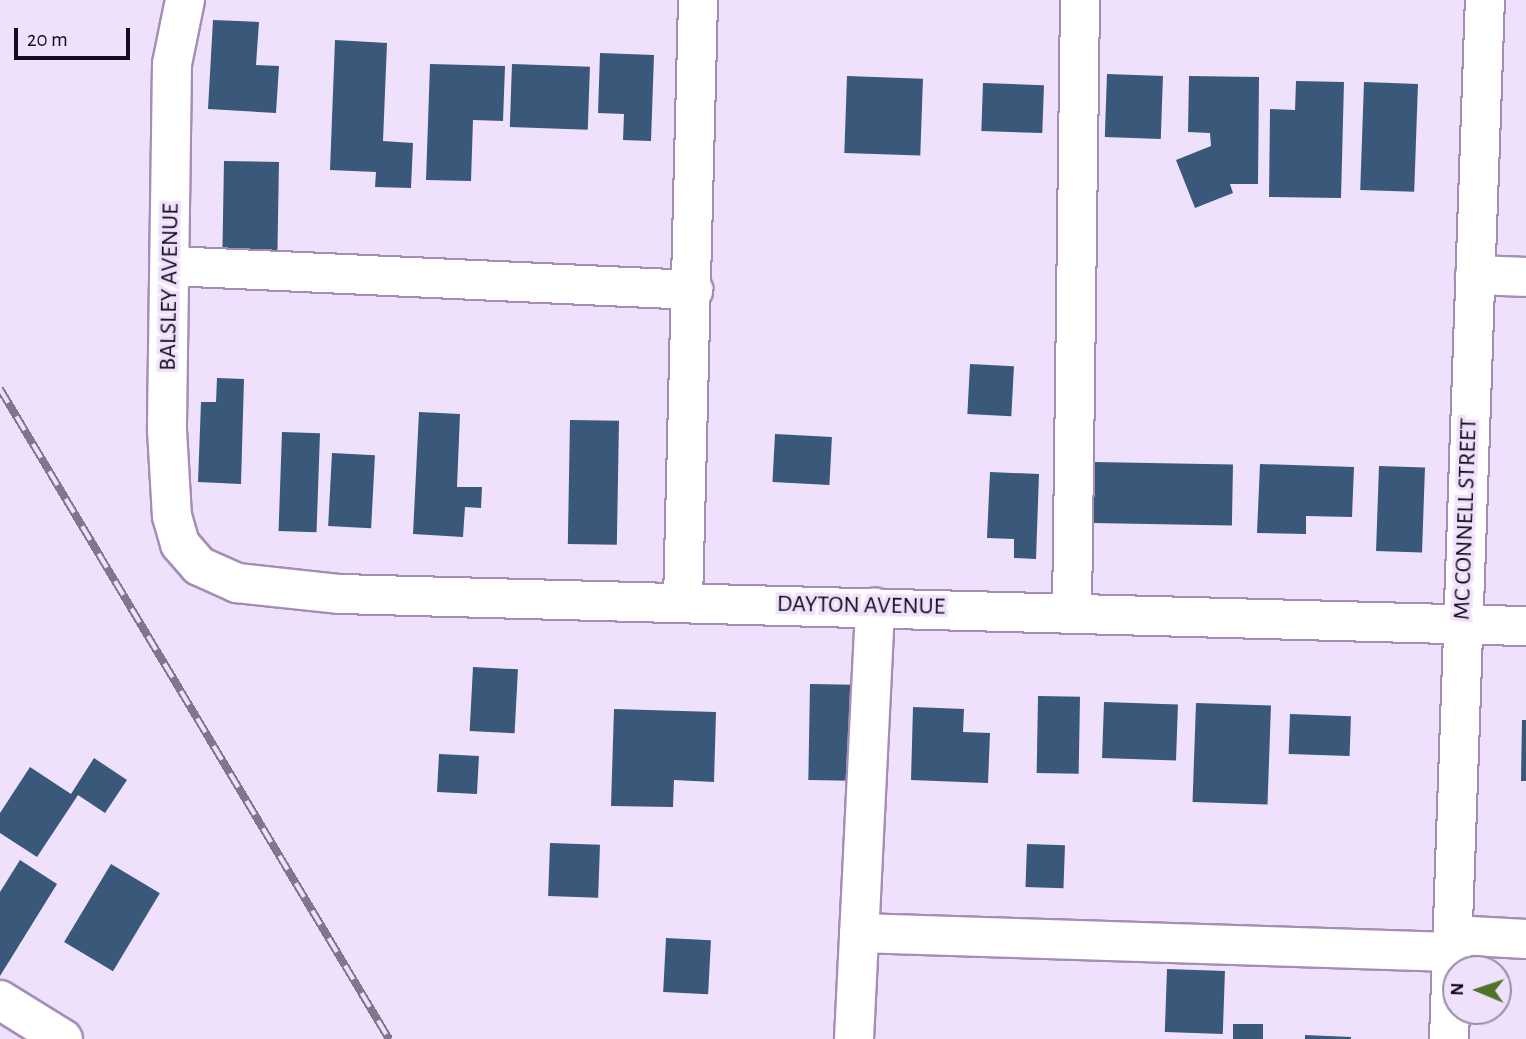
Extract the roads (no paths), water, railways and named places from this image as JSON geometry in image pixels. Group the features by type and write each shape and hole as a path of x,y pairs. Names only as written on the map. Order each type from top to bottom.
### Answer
{"street":[{"name":"BALSLEY AVENUE","path":"185,0 172,64 172,516 180,544 199,566"},
{"path":"683,601 693,290 698,0"},
{"path":"1072,611 1080,0"},
{"name":"MC CONNELL STREET","path":"1449,1039 1485,0"},
{"path":"171,267 693,290"},
{"path":"1475,275 1526,277"},
{"name":"DAYTON AVENUE","path":"199,566 237,583 340,594 1072,611 1526,626"},
{"path":"854,1039 875,608"},
{"path":"859,933 1453,944 1526,939"},
{"path":"0,1000 62,1039"}],"railway":[{"path":"0,389 389,1039"}]}
